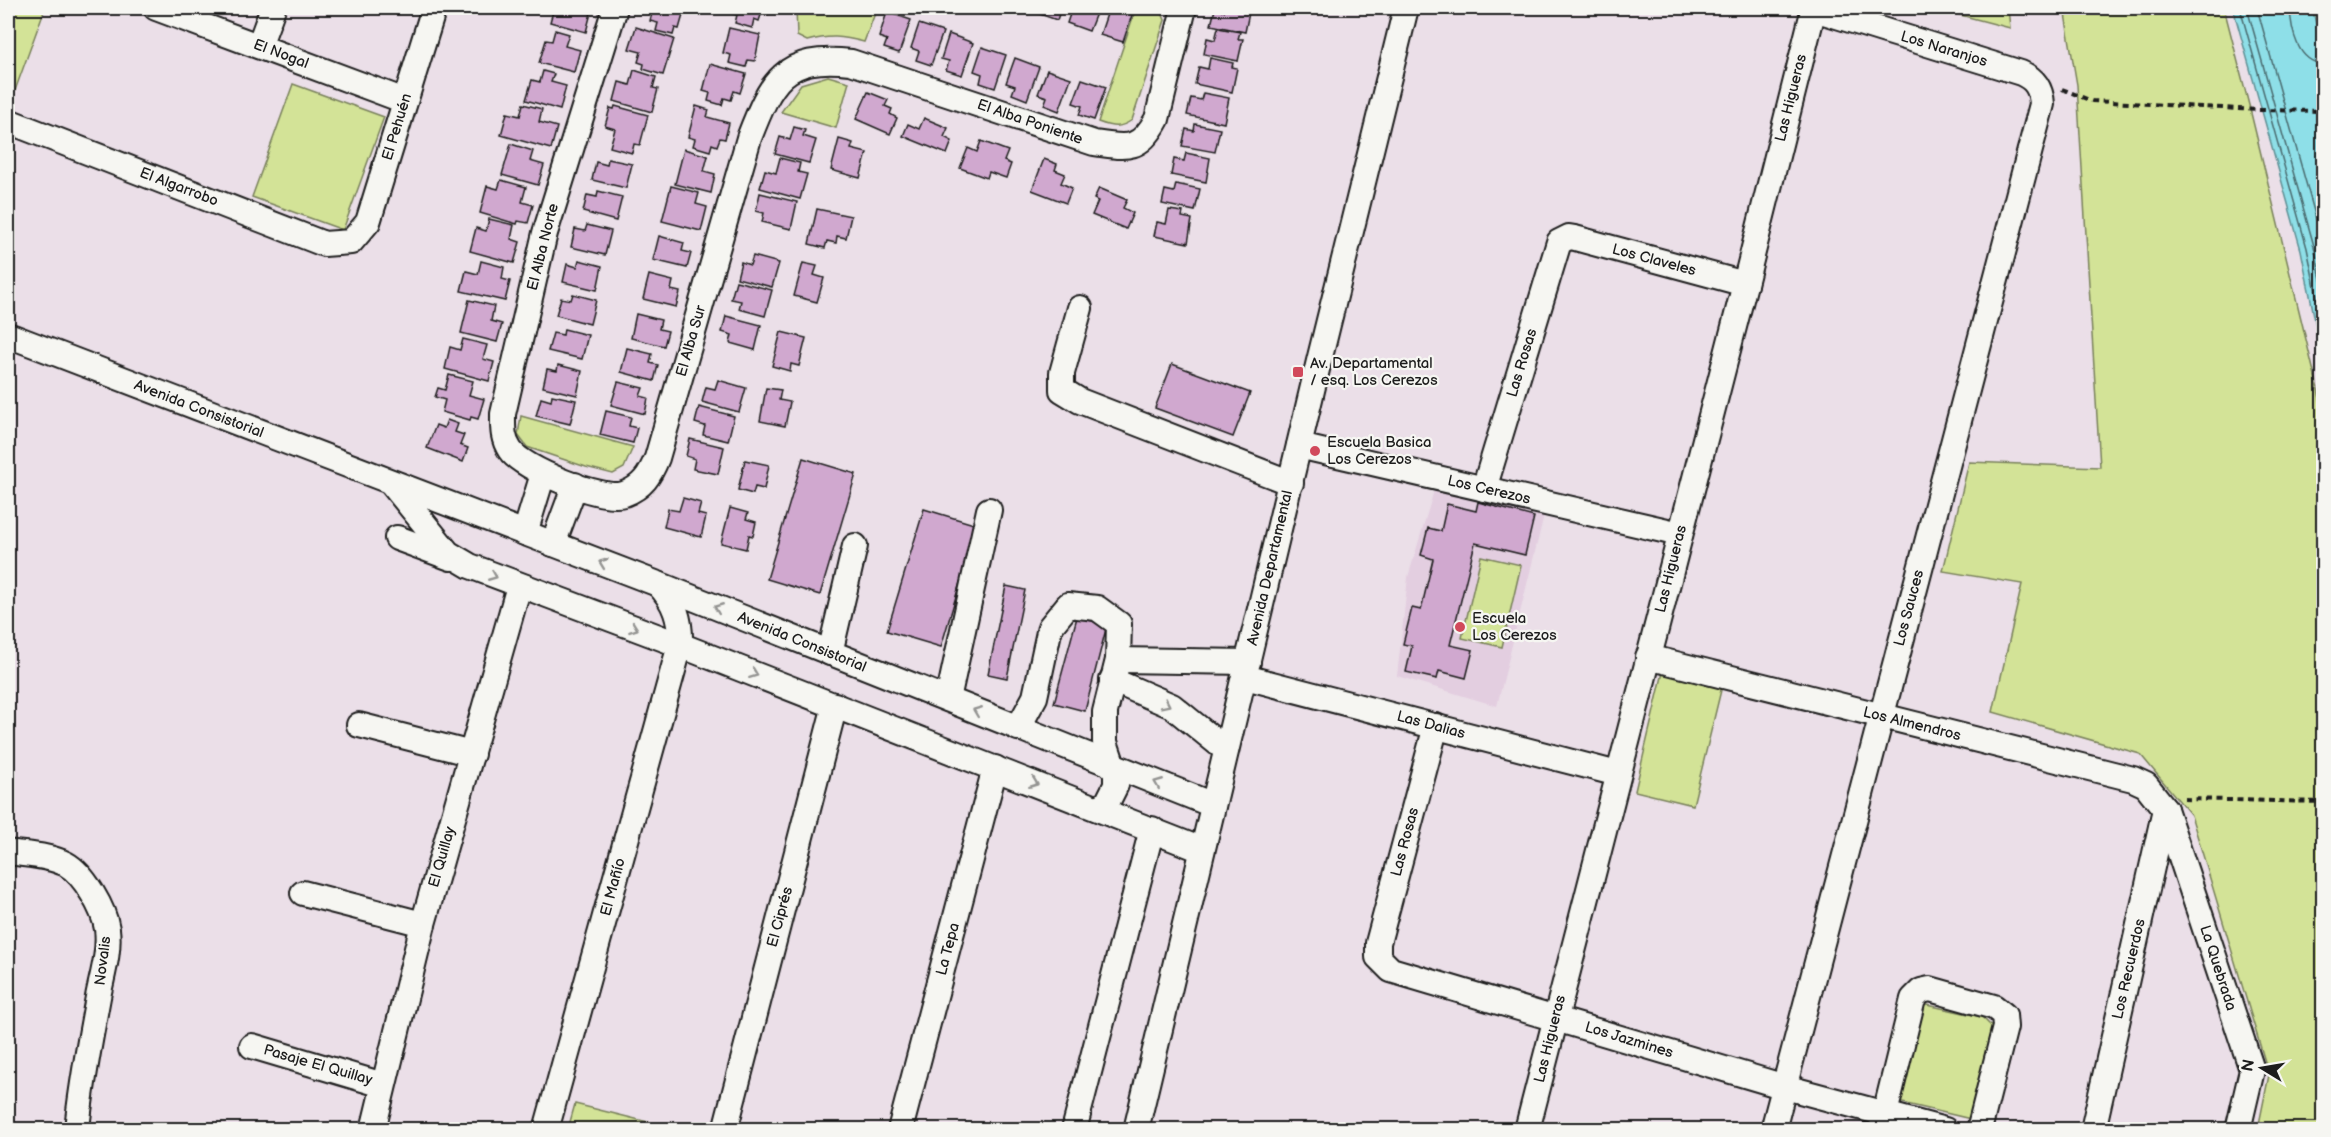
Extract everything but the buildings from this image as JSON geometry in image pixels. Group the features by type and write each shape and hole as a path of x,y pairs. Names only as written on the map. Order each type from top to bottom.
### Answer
{"street":[{"name":"El Nogal","path":"156,8 405,101"},
{"path":"259,46 273,8"},
{"name":"El Pehuén","path":"351,242 368,222 434,8"},
{"name":"El Alba Norte","path":"575,485 543,474 511,452 502,435 503,414 545,233 615,8"},
{"name":"El Alba Poniente","path":"784,74 801,65 825,59 851,62 1094,143 1121,147 1136,145 1148,135 1156,119 1184,8"},
{"name":"Avenida Departamental","path":"1136,1130 1406,8"},
{"name":"Los Naranjos","path":"1813,8 2020,73 2028,76 2038,86"},
{"name":"Las Higueras","path":"1527,1130 1745,285 1813,8"},
{"name":"El Alba Sur","path":"575,485 602,493 621,495 637,488 649,476 657,458 749,138 769,92 784,74"},
{"name":"Los Sauces","path":"1773,1130 2040,112 2042,104 2038,86"},
{"name":"El Algarrobo","path":"8,121 324,244 351,242"},
{"name":"Los Claveles","path":"1564,239 1575,238 1745,285"},
{"name":"Las Rosas","path":"1484,489 1557,247 1564,239"},
{"path":"1080,308 1062,373 1062,390 1080,401 1290,483"},
{"name":"Avenida Consistorial","path":"8,335 658,584 1213,805"},
{"name":"Los Cerezos","path":"1299,446 1680,534"},
{"path":"525,533 543,474"},
{"path":"390,482 435,538 458,560"},
{"path":"553,544 575,485"},
{"path":"948,699 989,510"},
{"path":"435,538 442,520 449,515 471,513"},
{"path":"397,538 835,705 1202,850"},
{"path":"830,653 855,546"},
{"name":"El Mañío","path":"546,1130 680,645 679,618 667,594 658,584"},
{"name":"El Quillay","path":"373,1130 423,924 519,586"},
{"path":"1018,728 1035,697 1050,627 1068,605 1097,608 1119,624 1115,670 1105,712 1105,742 1116,785 1107,803 1098,808"},
{"name":"Los Almendros","path":"1648,657 2133,779 2146,785 2162,803"},
{"name":"Las Dalias","path":"1115,670 1246,669 1436,726 1618,774"},
{"path":"1115,670 1172,706 1227,750"},
{"name":"El Ciprés","path":"725,1130 835,705"},
{"path":"359,725 472,754"},
{"name":"Las Rosas","path":"1378,957 1377,943 1436,726"},
{"name":"La Tepa","path":"900,1130 995,768"},
{"name":"Los Recuerdos","path":"2093,1130 2162,803"},
{"name":"La Quebrada","path":"2162,803 2252,1070 2238,1130"},
{"path":"1074,1130 1152,829"},
{"name":"Novalis","path":"8,852 48,858 66,864 80,874 101,909 107,929 106,950 77,1130"},
{"path":"303,893 423,924"},
{"name":"Los Jazmines","path":"1378,957 1391,970 1785,1087 1883,1121 1945,1130"},
{"path":"1883,1121 1913,999 1921,991 1930,989 1994,1007 2004,1015 2005,1027 1979,1130"},
{"name":"Pasaje El Quillay","path":"252,1046 383,1085"}],"path":[{"path":"2038,86 2058,87 2092,101 2258,110 2324,111"},
{"path":"2162,803 2324,802"}],"shaded area":[{"name":"Escuela Los Cerezos","path":"1435,487 1544,515 1497,706 1397,676 1408,577"}],"green space":[{"path":"8,8 45,8 9,107 8,106"},
{"path":"796,8 877,8 864,42 836,37 807,41 797,36"},
{"path":"1136,8 1160,8 1165,20 1132,120 1120,126 1108,125 1098,122"},
{"path":"1934,8 2008,8 2010,28"},
{"path":"2064,8 2224,8 2318,389 2324,419 2323,1129 2258,1129 2269,1075 2191,815 2140,754 1993,712 2022,584 1943,571 1969,462 2100,467 2077,85"},
{"path":"2312,8 2323,8 2323,55"},
{"path":"828,76 849,82 836,128 781,112 801,84"},
{"path":"293,84 384,117 343,230 252,197"},
{"path":"521,416 633,447 624,468 613,474 586,467 527,447 518,435"},
{"path":"1481,556 1521,565 1502,647 1462,638"},
{"path":"1664,668 1723,682 1693,805 1635,791"},
{"path":"1918,1003 1982,1017 1994,1029 1971,1119 1894,1101"},
{"path":"575,1104 676,1129 568,1129"}],"water":[{"path":"2233,8 2312,8 2324,55 2323,361 2301,250"}],"place":[{"name":"Av. Departamental / esq. Los Cerezos","path":"1298,372"},
{"name":"Escuela Basica Los Cerezos","path":"1315,451"},
{"name":"Escuela Los Cerezos","path":"1460,627"}]}
